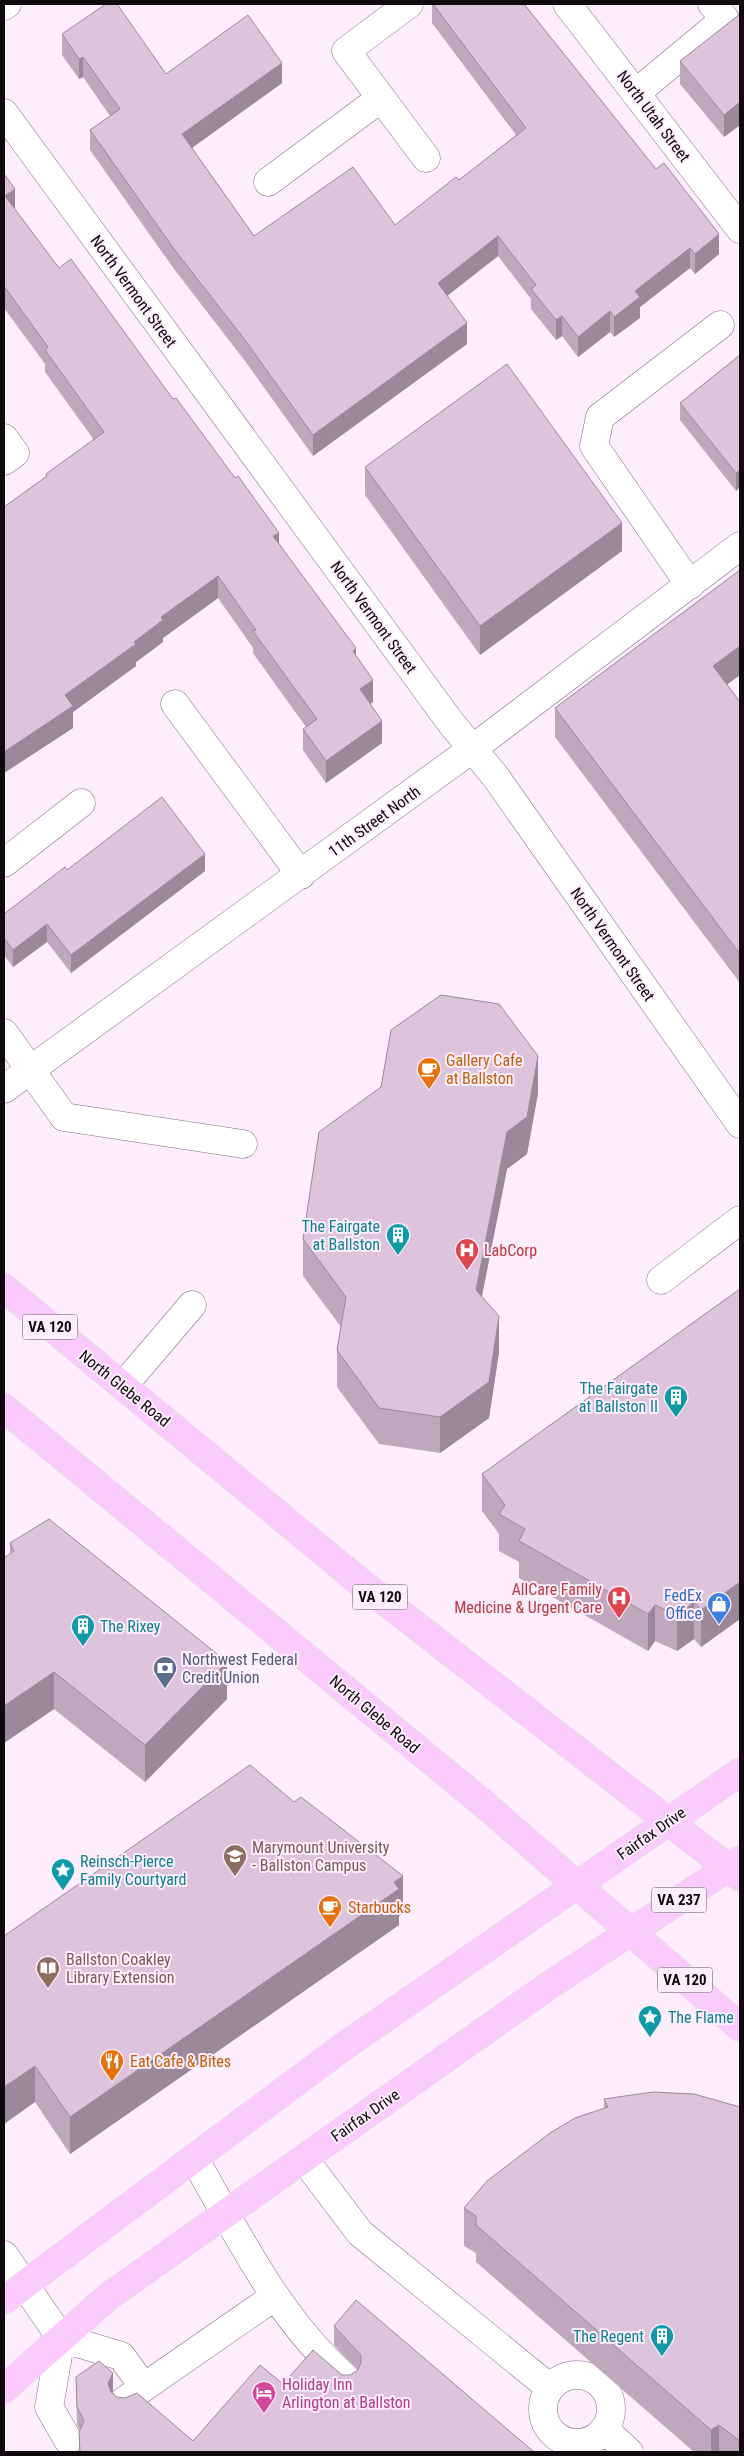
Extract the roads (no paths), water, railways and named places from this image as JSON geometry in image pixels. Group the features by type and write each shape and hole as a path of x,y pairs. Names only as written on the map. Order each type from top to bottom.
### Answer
{"main road":[{"name":"North Glebe Road","path":"4,1288 360,1582 668,1821 736,1869"},
{"name":"North Glebe Road","path":"4,1408 448,1774 740,2027"},
{"name":"Fairfax Drive","path":"14,2292 381,2020 740,1772"},
{"name":"Fairfax Drive","path":"4,2389 109,2296 551,1984 630,1932 736,1869"}],"street":[{"path":"409,4 346,51 426,158"},
{"name":"North Utah Street","path":"567,4 740,229"},
{"path":"636,93 726,10"},
{"path":"268,182 381,98"},
{"name":"North Vermont Street","path":"4,113 472,749 495,776 737,1113"},
{"path":"690,585 594,446 600,417 720,325"},
{"path":"4,438 15,453 4,461"},
{"name":"11th Street North","path":"4,1089 472,749 740,546"},
{"path":"175,704 301,875"},
{"path":"4,862 81,803"},
{"path":"4,1033 64,1117 243,1144"},
{"path":"661,1280 740,1220"},
{"path":"123,1386 192,1305"},
{"path":"194,2158 274,2297 323,2358 346,2378"},
{"path":"304,2159 360,2233 550,2388"},
{"path":"4,2255 14,2292 61,2338 121,2356 134,2394 274,2297"},
{"path":"61,2338 49,2407 65,2442"},
{"path":"570,2376 592,2379 602,2386 608,2396 611,2407 604,2429 596,2437 587,2441 565,2441 556,2436 544,2418 545,2397 550,2388 559,2380 570,2376"},
{"path":"604,2429 629,2452"}],"place":[{"name":"Gallery Cafe at Ballston","path":"429,1090"},
{"name":"The Fairgate at Ballston","path":"398,1256"},
{"name":"LabCorp","path":"467,1271"},
{"name":"The Fairgate at Ballston II","path":"676,1418"},
{"name":"AllCare Family Medicine & Urgent Care","path":"619,1619"},
{"name":"FedEx Office","path":"719,1625"},
{"name":"The Rixey","path":"83,1647"},
{"name":"Northwest Federal Credit Union","path":"165,1689"},
{"name":"Marymount University - Ballston Campus","path":"235,1877"},
{"name":"Reinsch-Pierce Family Courtyard","path":"63,1891"},
{"name":"Starbucks","path":"330,1928"},
{"name":"Ballston Coakley Library Extension","path":"48,1989"},
{"name":"The Flame","path":"650,2038"},
{"name":"Eat Cafe & Bites","path":"112,2082"},
{"name":"The Regent","path":"662,2357"},
{"name":"Holiday Inn Arlington at Ballston","path":"264,2414"}]}
